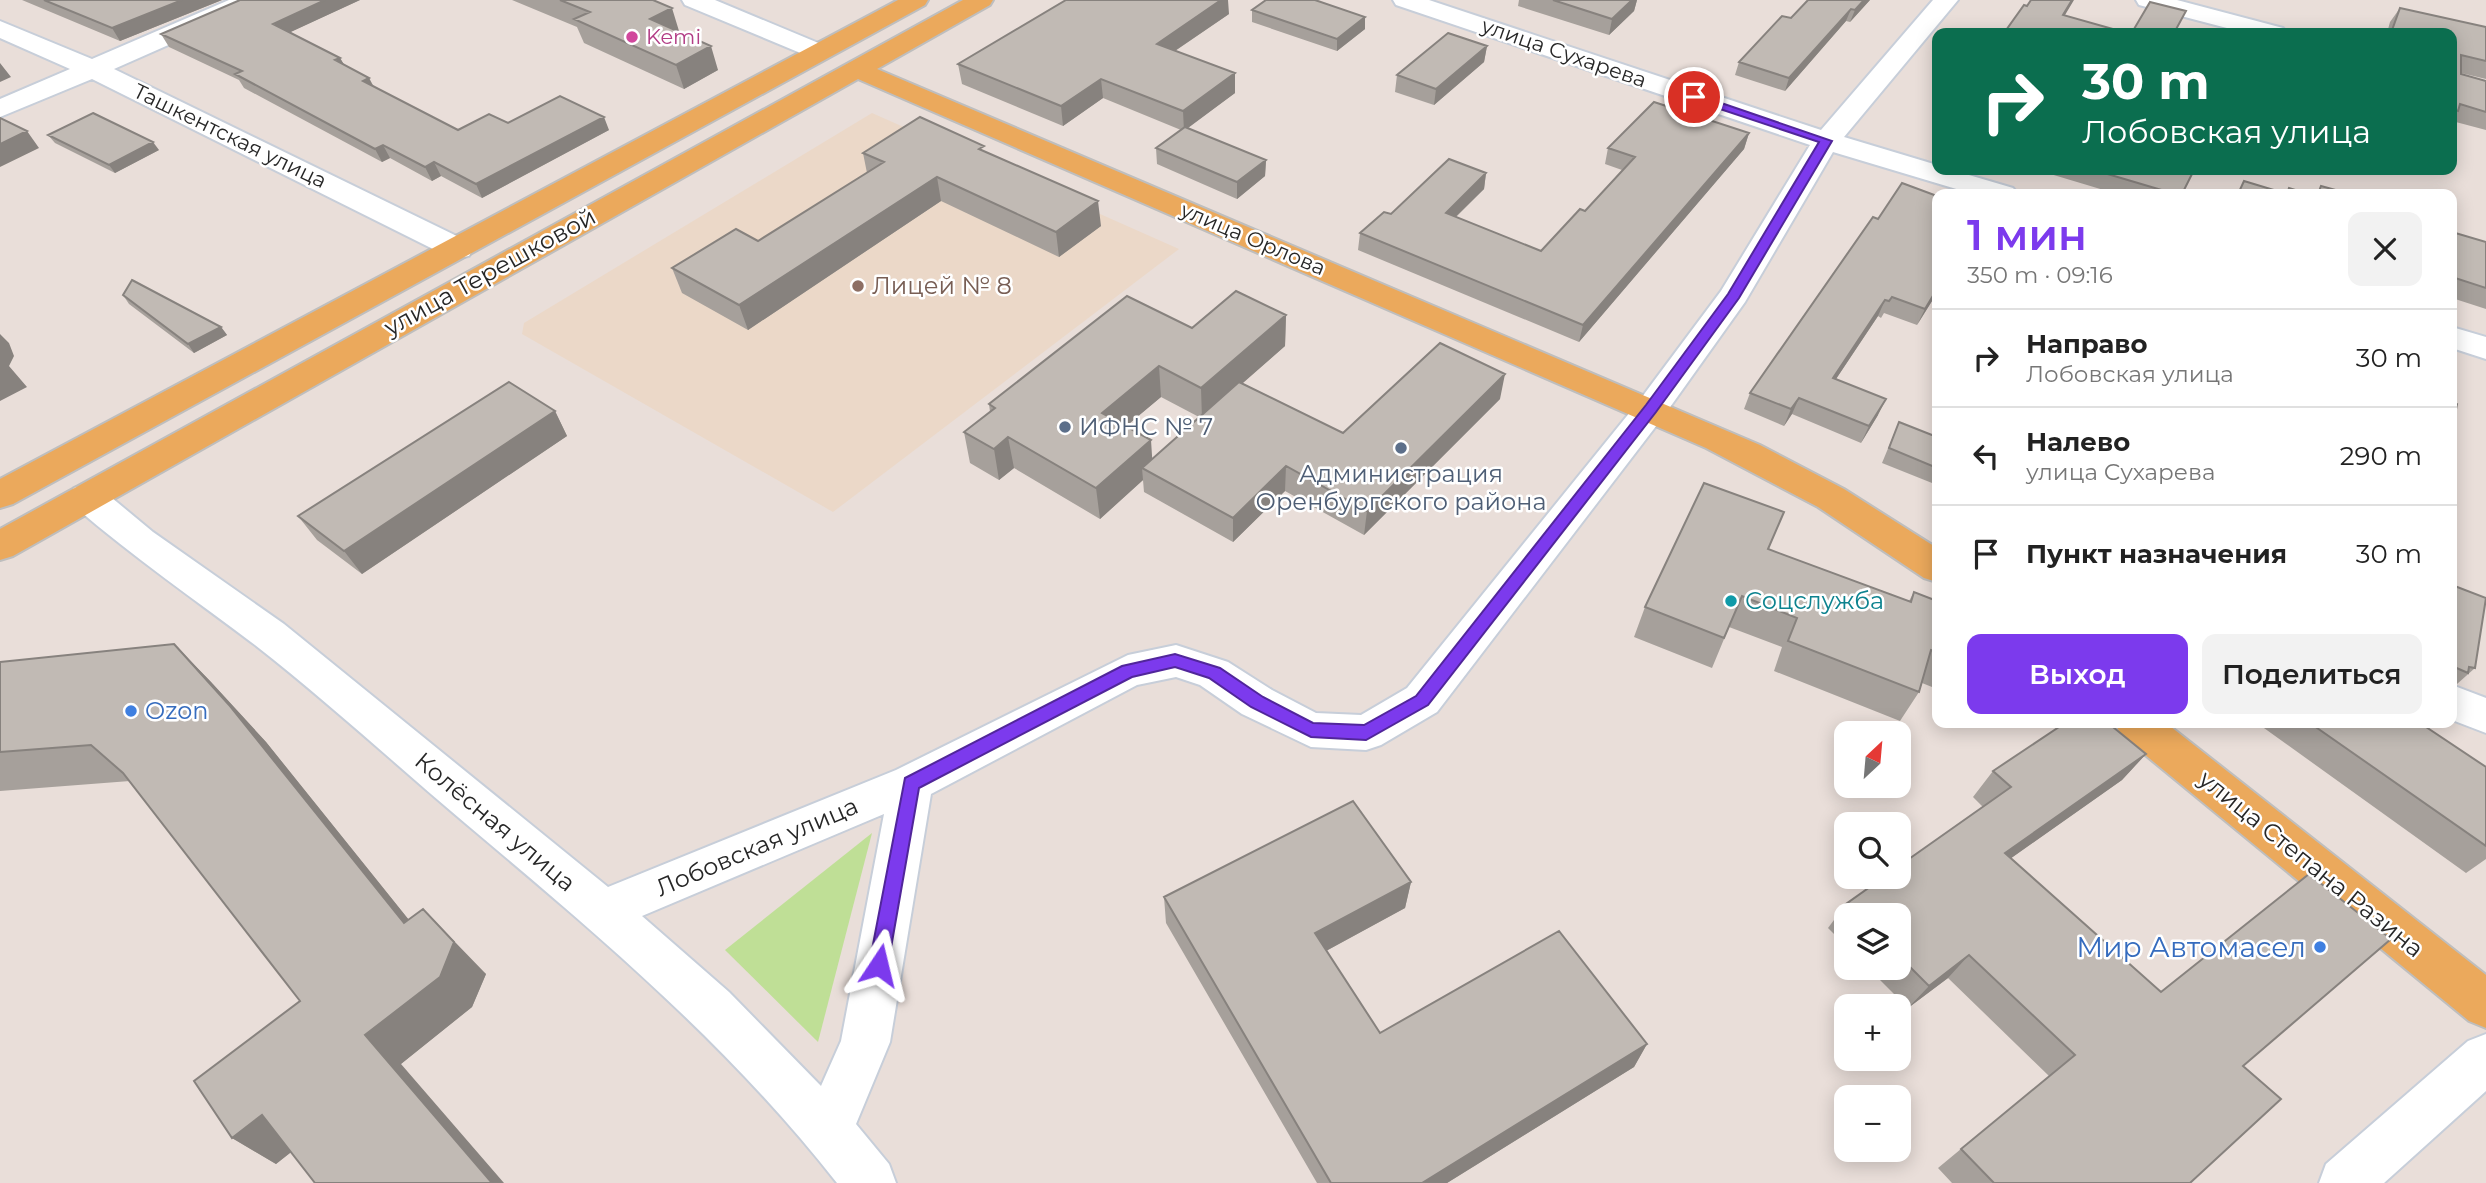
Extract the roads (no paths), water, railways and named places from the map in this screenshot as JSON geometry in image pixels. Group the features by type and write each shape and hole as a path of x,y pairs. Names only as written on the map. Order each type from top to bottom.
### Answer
{"main road":[{"name":"улица Терешковой","path":"0,495 916,0"},
{"name":"улица Терешковой","path":"0,546 981,0"},
{"name":"улица Орлова","path":"856,69 1651,409"},
{"path":"1651,409 1793,474 1854,510 1932,565"},
{"name":"улица Степана Разина","path":"2142,728 2486,1005"}],"street":[{"path":"0,109 250,0"},
{"path":"694,0 819,52"},
{"name":"улица Сухарева","path":"1405,0 1826,141 1932,173"},
{"name":"Лобовская улица","path":"603,911 911,783 1128,671 1175,661 1214,673 1257,702 1311,730 1366,733 1422,701 1651,409 1734,295 1826,141 1946,0"},
{"path":"2148,0 2255,28"},
{"name":"Ташкентская улица","path":"0,29 93,69 458,248"},
{"name":"улица Сухарева","path":"1940,175 1986,189"},
{"path":"2457,339 2486,348"},
{"name":"Колёсная улица","path":"87,497 140,542 270,635 603,911 712,1008 828,1130 870,1183"},
{"path":"2457,704 2486,716"},
{"path":"828,1130 865,1042 911,783"},
{"path":"2345,1183 2486,1058"}],"place":[{"name":"Kemi","path":"632,37"},
{"name":"Лицей № 8","path":"858,286"},
{"name":"ИФНС № 7","path":"1065,427"},
{"name":"Администрация Оренбургского района","path":"1401,448"},
{"name":"Соцслужба","path":"1731,601"},
{"name":"Ozon","path":"131,711"},
{"name":"Мир Автомасел","path":"2320,947"}]}
